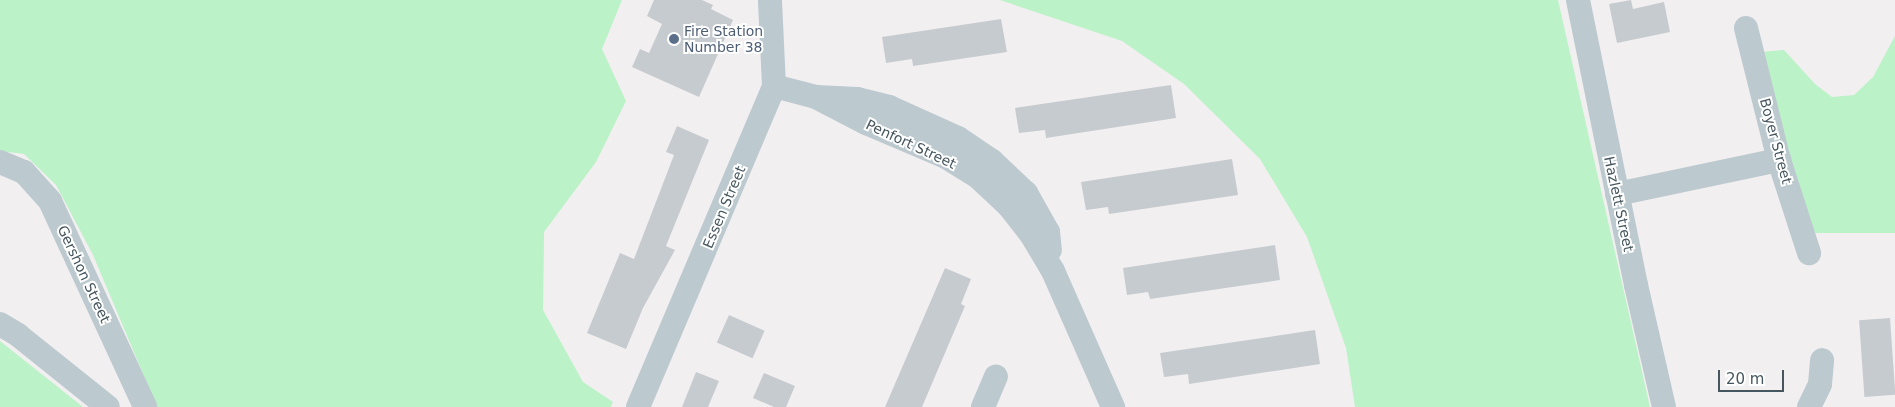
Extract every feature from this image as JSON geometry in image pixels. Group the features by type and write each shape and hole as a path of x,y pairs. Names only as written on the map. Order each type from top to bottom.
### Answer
{"street":[{"name":"Essen Street","path":"638,407 774,86 770,0"},
{"name":"Hazlett Street","path":"1578,0 1617,194 1664,407"},
{"name":"Boyer Street","path":"1746,28 1780,160 1809,253"},
{"name":"Penfort Street","path":"774,86 816,96 866,123 946,157 979,178 1008,206 1031,234 1053,271 1113,407"},
{"path":"1617,194 1780,160"},
{"name":"Gershon Street","path":"0,162 24,172 50,201 145,407"},
{"path":"0,324 18,335 108,407"},
{"path":"1808,407 1820,384 1822,360"},
{"path":"983,407 996,377"}],"green space":[{"path":"0,0 622,0 602,49 626,101 596,162 544,232 543,310 583,382 613,402 611,407 157,407 93,255 56,185 24,154 0,151"},
{"path":"1000,0 1558,0 1650,407 1355,407 1346,348 1307,237 1260,159 1184,84 1122,41"},
{"path":"1895,36 1895,233 1811,233 1761,52 1784,50 1815,84 1832,97 1854,95 1873,77"},
{"path":"0,341 83,407 0,407"}],"building":[{"path":"654,0 702,0 713,5 711,9 733,20 699,97 632,67 640,49 649,53 662,24 647,16"},
{"path":"1631,0 1633,9 1664,2 1670,32 1617,43 1609,4"},
{"path":"1001,19 1007,52 913,66 912,59 886,63 882,37"},
{"path":"1171,85 1176,118 1046,138 1045,130 1019,133 1015,108"},
{"path":"677,126 709,140 666,246 675,250 643,308 626,349 587,333 620,253 634,259 674,155 666,152"},
{"path":"1232,159 1238,195 1109,214 1108,207 1086,210 1081,182"},
{"path":"1275,245 1280,280 1150,299 1148,292 1127,295 1123,268"},
{"path":"945,268 971,279 961,304 965,306 922,407 885,407"},
{"path":"729,315 765,331 752,358 717,342"},
{"path":"1890,318 1895,395 1864,397 1859,320"},
{"path":"1315,330 1320,364 1189,384 1188,374 1164,377 1160,353"},
{"path":"696,372 719,381 708,407 682,407"},
{"path":"764,373 795,386 786,407 774,407 753,398"}],"place":[{"name":"Fire Station Number 38","path":"674,39"}]}
